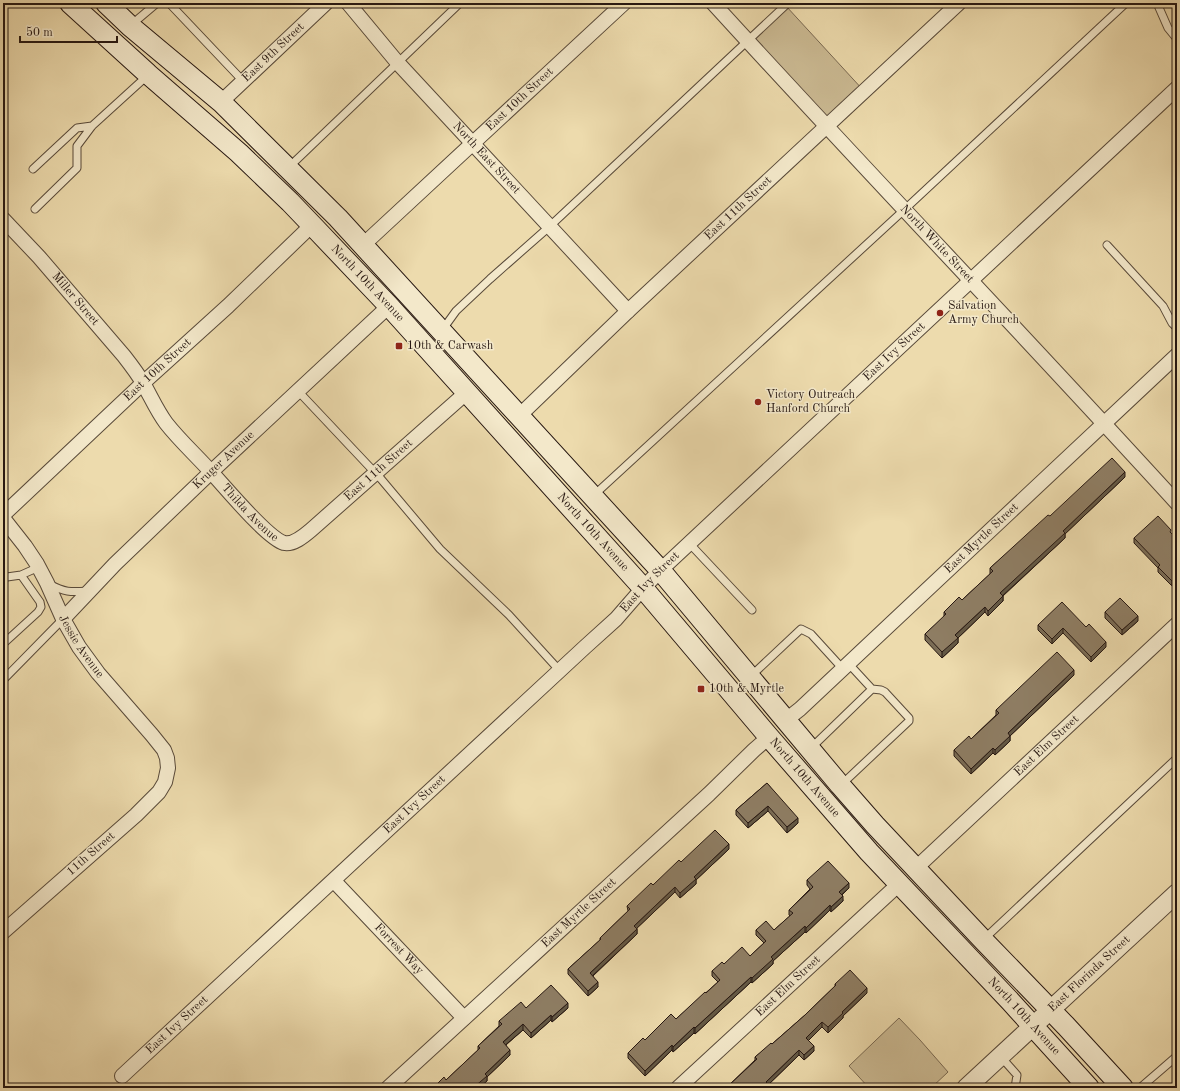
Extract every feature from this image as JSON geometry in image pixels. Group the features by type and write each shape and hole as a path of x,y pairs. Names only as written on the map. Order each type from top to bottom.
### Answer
{"main road":[{"name":"North 10th Avenue","path":"70,3 148,74 239,153 312,225 389,306 643,588 843,823 1089,1088"},
{"name":"North 10th Avenue","path":"106,3 130,26 221,102 338,218 660,571 875,825 1123,1088"},
{"path":"262,175 287,188 302,199 340,239 355,247 363,246"},
{"path":"389,306 407,310 446,352 459,361 474,366"},
{"path":"704,659 726,673 766,716 772,720 786,720"},
{"path":"769,737 778,736 785,740 832,794 875,825"}],"street":[{"name":"East 9th Street","path":"221,102 326,3"},
{"name":"North East Street","path":"348,3 397,62 628,311"},
{"name":"East 10th Street","path":"363,246 624,3"},
{"name":"North White Street","path":"713,3 1177,503"},
{"name":"East 11th Street","path":"519,416 628,311 959,3"},
{"name":"East Ivy Street","path":"122,1076 616,619 643,588 689,543 1177,88"},
{"name":"Miller Street","path":"3,219 124,356 143,383"},
{"name":"East 10th Street","path":"3,517 143,383 228,306 312,225"},
{"name":"Kruger Avenue","path":"63,619 90,590 211,472 389,306"},
{"name":"East Myrtle Street","path":"786,720 1177,355"},
{"name":"Thilda Avenue","path":"143,383 166,422 183,443 258,523 274,538 287,543"},
{"name":"East 11th Street","path":"287,543 302,537 311,530 466,393"},
{"name":"Jessie Avenue","path":"3,517 39,567 63,619 79,647 98,673 164,750 168,768"},
{"name":"East Elm Street","path":"916,868 1177,624"},
{"name":"East Myrtle Street","path":"388,1088 769,737"},
{"name":"11th Street","path":"3,932 136,815 159,792 165,782 168,768"},
{"name":"Forrest Way","path":"334,881 464,1018"},
{"name":"East Elm Street","path":"678,1088 898,884"},
{"name":"East Florinda Street","path":"966,1088 1177,893"}],"lane":[{"path":"130,26 157,3"},
{"path":"170,3 244,81"},
{"path":"288,168 460,3"},
{"path":"442,331 456,310 490,278 549,227 788,3"},
{"path":"593,496 904,210 1126,3"},
{"path":"1157,3 1168,28 1177,39"},
{"path":"35,209 78,168 77,146 92,126 148,74"},
{"path":"33,169 77,128 92,126"},
{"path":"1107,245 1163,306 1172,323 1177,328"},
{"path":"298,391 375,473 440,549 510,615 560,671"},
{"path":"689,543 752,610"},
{"path":"3,580 7,577 21,575 39,567"},
{"path":"3,644 38,612 41,607 40,602 21,575"},
{"path":"47,583 61,590 73,592 90,590"},
{"path":"3,680 63,619"},
{"path":"750,677 801,629 811,634 872,689 885,692 909,718 909,721 840,785"},
{"path":"810,749 872,689"},
{"path":"983,940 1177,758"},
{"path":"1140,1088 1177,1056"},
{"path":"1001,1057 1017,1075 1015,1088"}],"shaded area":[{"path":"786,6 864,91 826,126 747,41"},
{"path":"899,1018 948,1072 931,1088 869,1088 849,1066"}],"building":[{"path":"1112,458 1125,472 1063,531 1065,533 1000,593 1003,596 988,611 985,607 955,635 958,638 942,652 925,634 946,614 944,612 959,597 962,600 993,571 990,568 1048,515 1050,516"},
{"path":"1158,516 1177,539 1177,576 1172,581 1158,567 1160,565 1134,538"},
{"path":"1120,598 1138,616 1122,630 1105,612"},
{"path":"1062,602 1086,627 1089,624 1106,642 1091,657 1063,628 1052,639 1038,625"},
{"path":"1057,652 1074,670 1008,733 1010,736 995,750 993,748 971,769 954,750 969,736 971,739 999,713 996,710"},
{"path":"767,783 798,818 787,827 768,806 748,823 736,810"},
{"path":"715,830 729,844 694,877 696,879 680,893 675,887 634,926 637,929 590,973 598,982 588,991 568,969 601,939 600,938 630,909 627,906 651,883 653,885 679,860 681,862"},
{"path":"828,861 849,883 839,892 843,896 831,907 830,905 806,928 805,926 771,957 773,959 673,1047 672,1045 645,1071 628,1053 643,1038 645,1040 671,1014 676,1019 720,980 712,971 722,962 724,964 742,947 750,956 766,941 756,930 766,921 774,930 793,913 789,910 813,887 807,880"},
{"path":"850,970 867,988 828,1027 822,1022 806,1038 814,1046 804,1055 799,1050 766,1082 767,1083 762,1088 726,1088 757,1059 755,1057 805,1015"},
{"path":"551,985 568,1003 552,1017 551,1015 531,1033 523,1024 503,1042 510,1050 485,1074 487,1076 473,1088 433,1088 444,1077 446,1080 480,1048 478,1046 502,1024 499,1021 521,1002 526,1008"}],"place":[{"name":"Salvation Army Church","path":"940,313"},
{"name":"10th & Carwash","path":"399,346"},
{"name":"Victory Outreach Hanford Church","path":"758,402"},
{"name":"10th & Myrtle","path":"701,689"}]}
